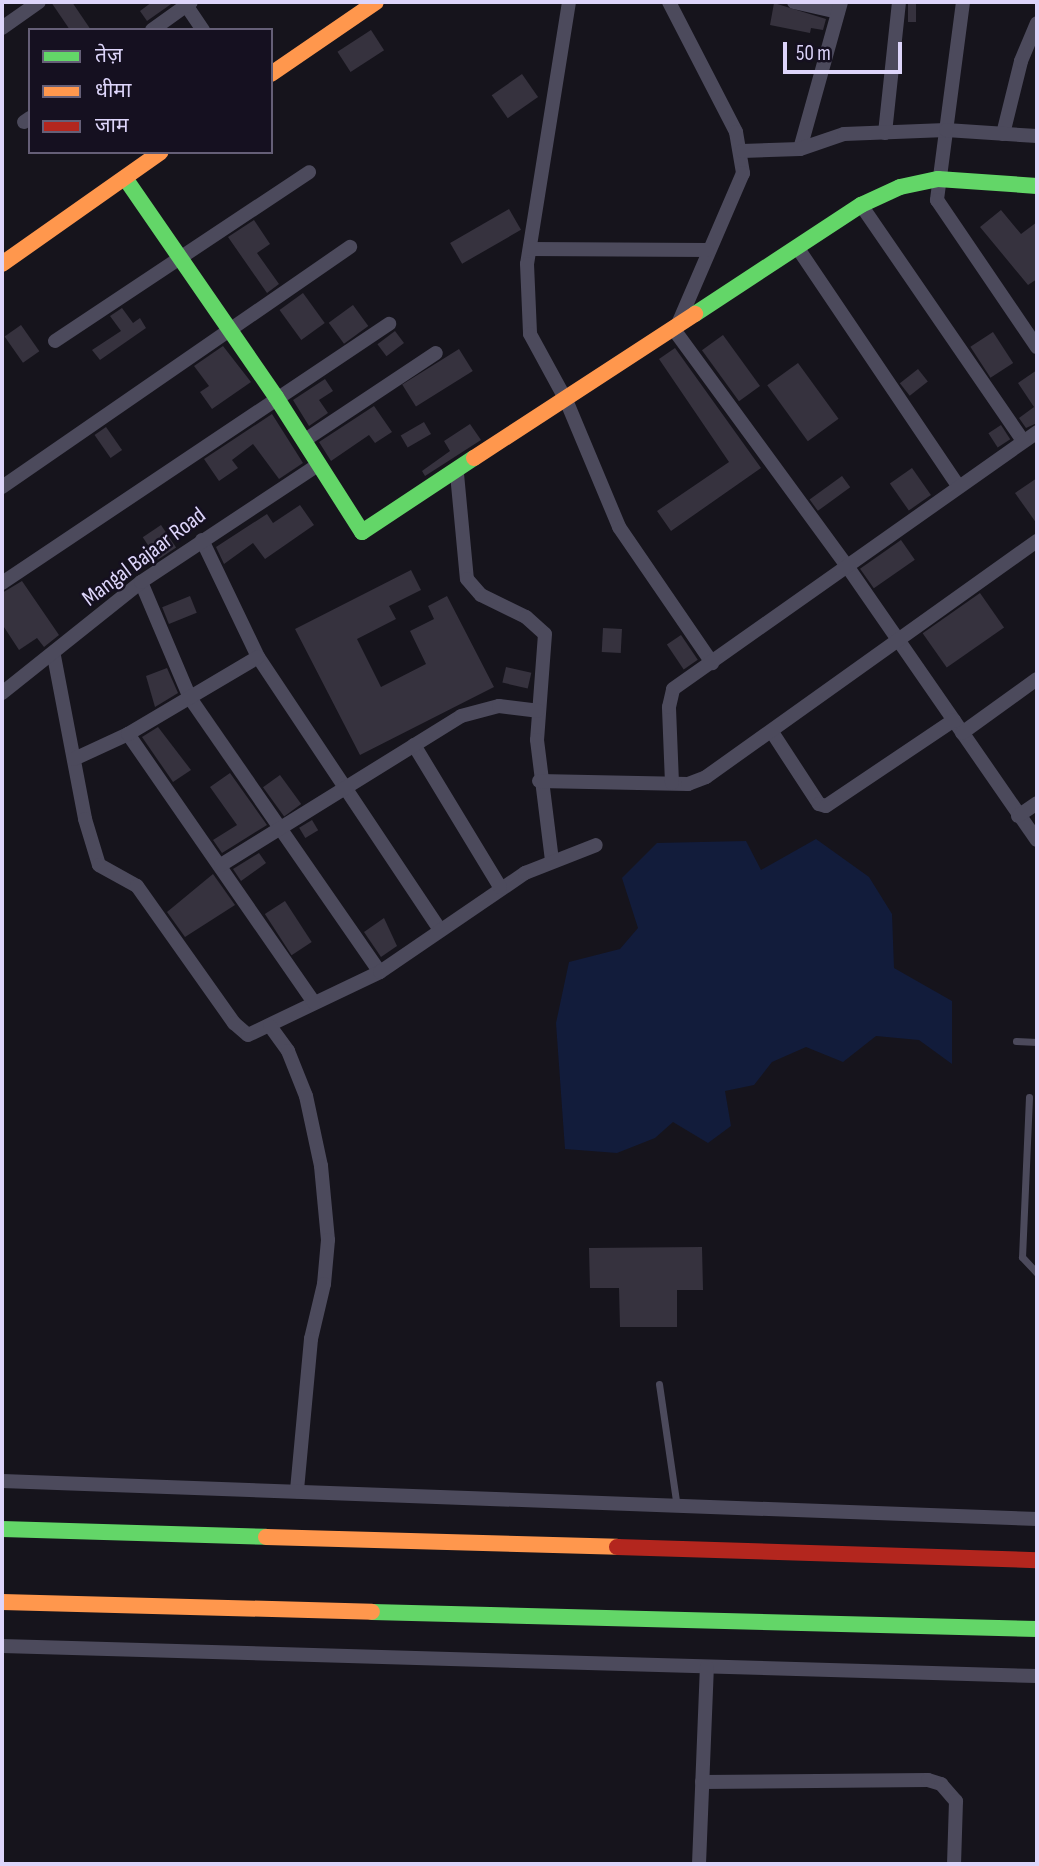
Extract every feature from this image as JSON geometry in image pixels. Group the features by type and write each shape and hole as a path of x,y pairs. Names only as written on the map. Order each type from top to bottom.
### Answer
{"street":[{"path":"2,28 39,2"},
{"path":"273,73 376,2"},
{"path":"569,2 530,249 526,295 530,334 566,400 619,527 712,663"},
{"path":"669,2 742,151 743,173 707,250 676,331"},
{"path":"794,2 840,7 800,149"},
{"path":"886,133 899,2"},
{"path":"963,2 937,200 1037,345"},
{"path":"155,28 187,3 202,28"},
{"path":"1003,134 1021,61 1037,23"},
{"path":"742,151 800,149 832,135 946,130 1037,136"},
{"path":"2,264 157,154"},
{"path":"55,341 179,255 309,172"},
{"path":"125,178 305,440 362,533 676,331 861,205 900,187 938,180 1037,186"},
{"path":"861,205 1023,441"},
{"path":"2,487 229,327 350,247"},
{"path":"797,247 958,486"},
{"path":"530,249 707,250"},
{"path":"2,583 276,397 389,324"},
{"path":"676,331 847,566 1037,840"},
{"path":"305,440 436,353"},
{"path":"672,783 671,695 681,682 712,663 1037,432"},
{"name":"Mangal Bajaar Road","path":"2,693 54,656 141,582 319,464"},
{"path":"457,474 467,579 481,595 526,617 545,634 538,711 539,781 552,861"},
{"path":"202,540 258,657 440,930"},
{"path":"539,781 672,783 706,777 1037,541"},
{"path":"141,582 190,698 380,972"},
{"path":"54,656 74,759 99,865 136,886 240,1031 255,1035 380,972 500,887 552,861 596,845"},
{"path":"74,759 128,734 258,657"},
{"path":"772,732 819,804 826,806 1037,679"},
{"path":"221,864 344,787 477,710 499,706 538,711"},
{"path":"128,734 221,864 314,1003"},
{"path":"414,745 500,887"},
{"path":"1018,816 1037,803"},
{"path":"270,1026 299,1073 306,1096 321,1166 328,1240 324,1284 311,1339 297,1491"},
{"path":"2,1481 677,1508 1037,1518"},
{"path":"2,1529 1037,1560"},
{"path":"2,1602 1037,1629"},
{"path":"2,1646 1037,1676"},
{"path":"699,1864 706,1667"},
{"path":"702,1782 928,1780 941,1784 956,1801 954,1864"}],"lane":[{"path":"1016,1041 1037,1042"},
{"path":"1029,1097 1022,1257 1037,1273"},
{"path":"659,1384 677,1508"}],"water":[{"path":"816,839 869,877 892,914 894,968 952,1001 952,1064 919,1040 876,1036 843,1062 806,1047 772,1062 754,1085 725,1091 731,1126 708,1143 673,1122 655,1138 617,1153 565,1149 556,1023 569,962 620,949 638,928 622,878 657,843 746,841 761,870"}],"building":[{"path":"51,2 72,2 90,28 69,28"},
{"path":"152,2 174,2 147,21 140,11"},
{"path":"908,2 916,2 916,22 908,22"},
{"path":"774,3 826,19 823,30 811,28 810,33 770,25"},
{"path":"371,30 384,50 351,72 337,52"},
{"path":"522,74 538,97 508,118 492,95"},
{"path":"509,209 521,230 462,264 450,243"},
{"path":"1001,210 1021,234 1037,222 1037,279 1028,285 980,227"},
{"path":"254,220 270,244 257,253 279,284 267,293 228,237"},
{"path":"303,293 325,323 301,340 280,310"},
{"path":"353,305 368,326 344,344 329,323"},
{"path":"122,308 133,323 140,318 146,328 100,360 92,350 121,331 110,316"},
{"path":"21,325 39,351 23,363 5,336"},
{"path":"395,331 404,343 386,356 377,344"},
{"path":"993,332 1013,363 991,378 970,347"},
{"path":"723,335 760,386 739,401 702,350"},
{"path":"223,346 251,382 212,409 200,392 209,386 194,366"},
{"path":"675,348 761,468 671,531 657,511 729,462 659,359"},
{"path":"459,349 473,371 416,407 402,385"},
{"path":"798,363 839,419 808,441 767,385"},
{"path":"918,369 928,382 910,396 900,383"},
{"path":"1037,370 1037,423 1026,428 1019,418 1034,407 1018,383"},
{"path":"325,379 333,391 319,400 328,413 309,426 293,400"},
{"path":"374,406 392,432 375,443 369,435 331,461 319,442"},
{"path":"272,414 303,463 279,479 253,444 232,460 238,468 219,481 204,459"},
{"path":"424,422 431,434 408,448 401,436"},
{"path":"470,424 481,440 425,476 422,471 450,451 444,441"},
{"path":"1001,425 1010,439 998,447 988,433"},
{"path":"106,427 122,450 111,458 95,435"},
{"path":"912,468 931,495 909,511 890,483"},
{"path":"842,476 850,487 818,511 810,500"},
{"path":"1037,478 1037,524 1015,493"},
{"path":"300,505 314,525 265,559 253,543 224,564 216,547 267,514 273,523"},
{"path":"161,525 176,547 158,560 143,537"},
{"path":"901,540 915,560 874,588 860,569"},
{"path":"411,570 421,590 389,606 396,619 357,639 381,687 426,664 410,631 434,619 428,606 447,596 494,687 360,755 295,629"},
{"path":"22,581 59,635 44,647 37,638 19,650 2,624 2,593"},
{"path":"980,593 1004,627 947,668 923,633"},
{"path":"190,596 197,613 169,624 162,607"},
{"path":"603,628 622,629 621,653 602,652"},
{"path":"681,635 698,660 684,669 667,645"},
{"path":"506,667 531,673 528,688 502,683"},
{"path":"167,668 178,693 155,707 146,676"},
{"path":"158,727 191,770 173,782 142,737"},
{"path":"230,773 267,825 222,853 213,840 237,825 210,787"},
{"path":"280,775 301,804 284,816 263,787"},
{"path":"312,820 318,830 305,838 299,828"},
{"path":"259,853 266,863 241,881 233,869"},
{"path":"213,874 235,905 185,937 167,912"},
{"path":"285,901 312,942 292,955 265,914"},
{"path":"384,918 397,946 381,957 364,932"},
{"path":"702,1247 703,1290 677,1290 677,1327 620,1327 619,1288 590,1288 589,1248"}],"traffic: fast":[{"path":"125,178 276,397 362,532 474,458"},
{"path":"695,314 861,205 900,187 938,179 1037,186"},
{"path":"2,1529 266,1537"},
{"path":"372,1612 1037,1629"}],"traffic: slow":[{"path":"273,73 376,2"},
{"path":"2,264 158,154"},
{"path":"474,458 695,314"},
{"path":"266,1537 617,1547"},
{"path":"2,1602 372,1612"}],"traffic: jam":[{"path":"617,1547 1037,1560"}]}
